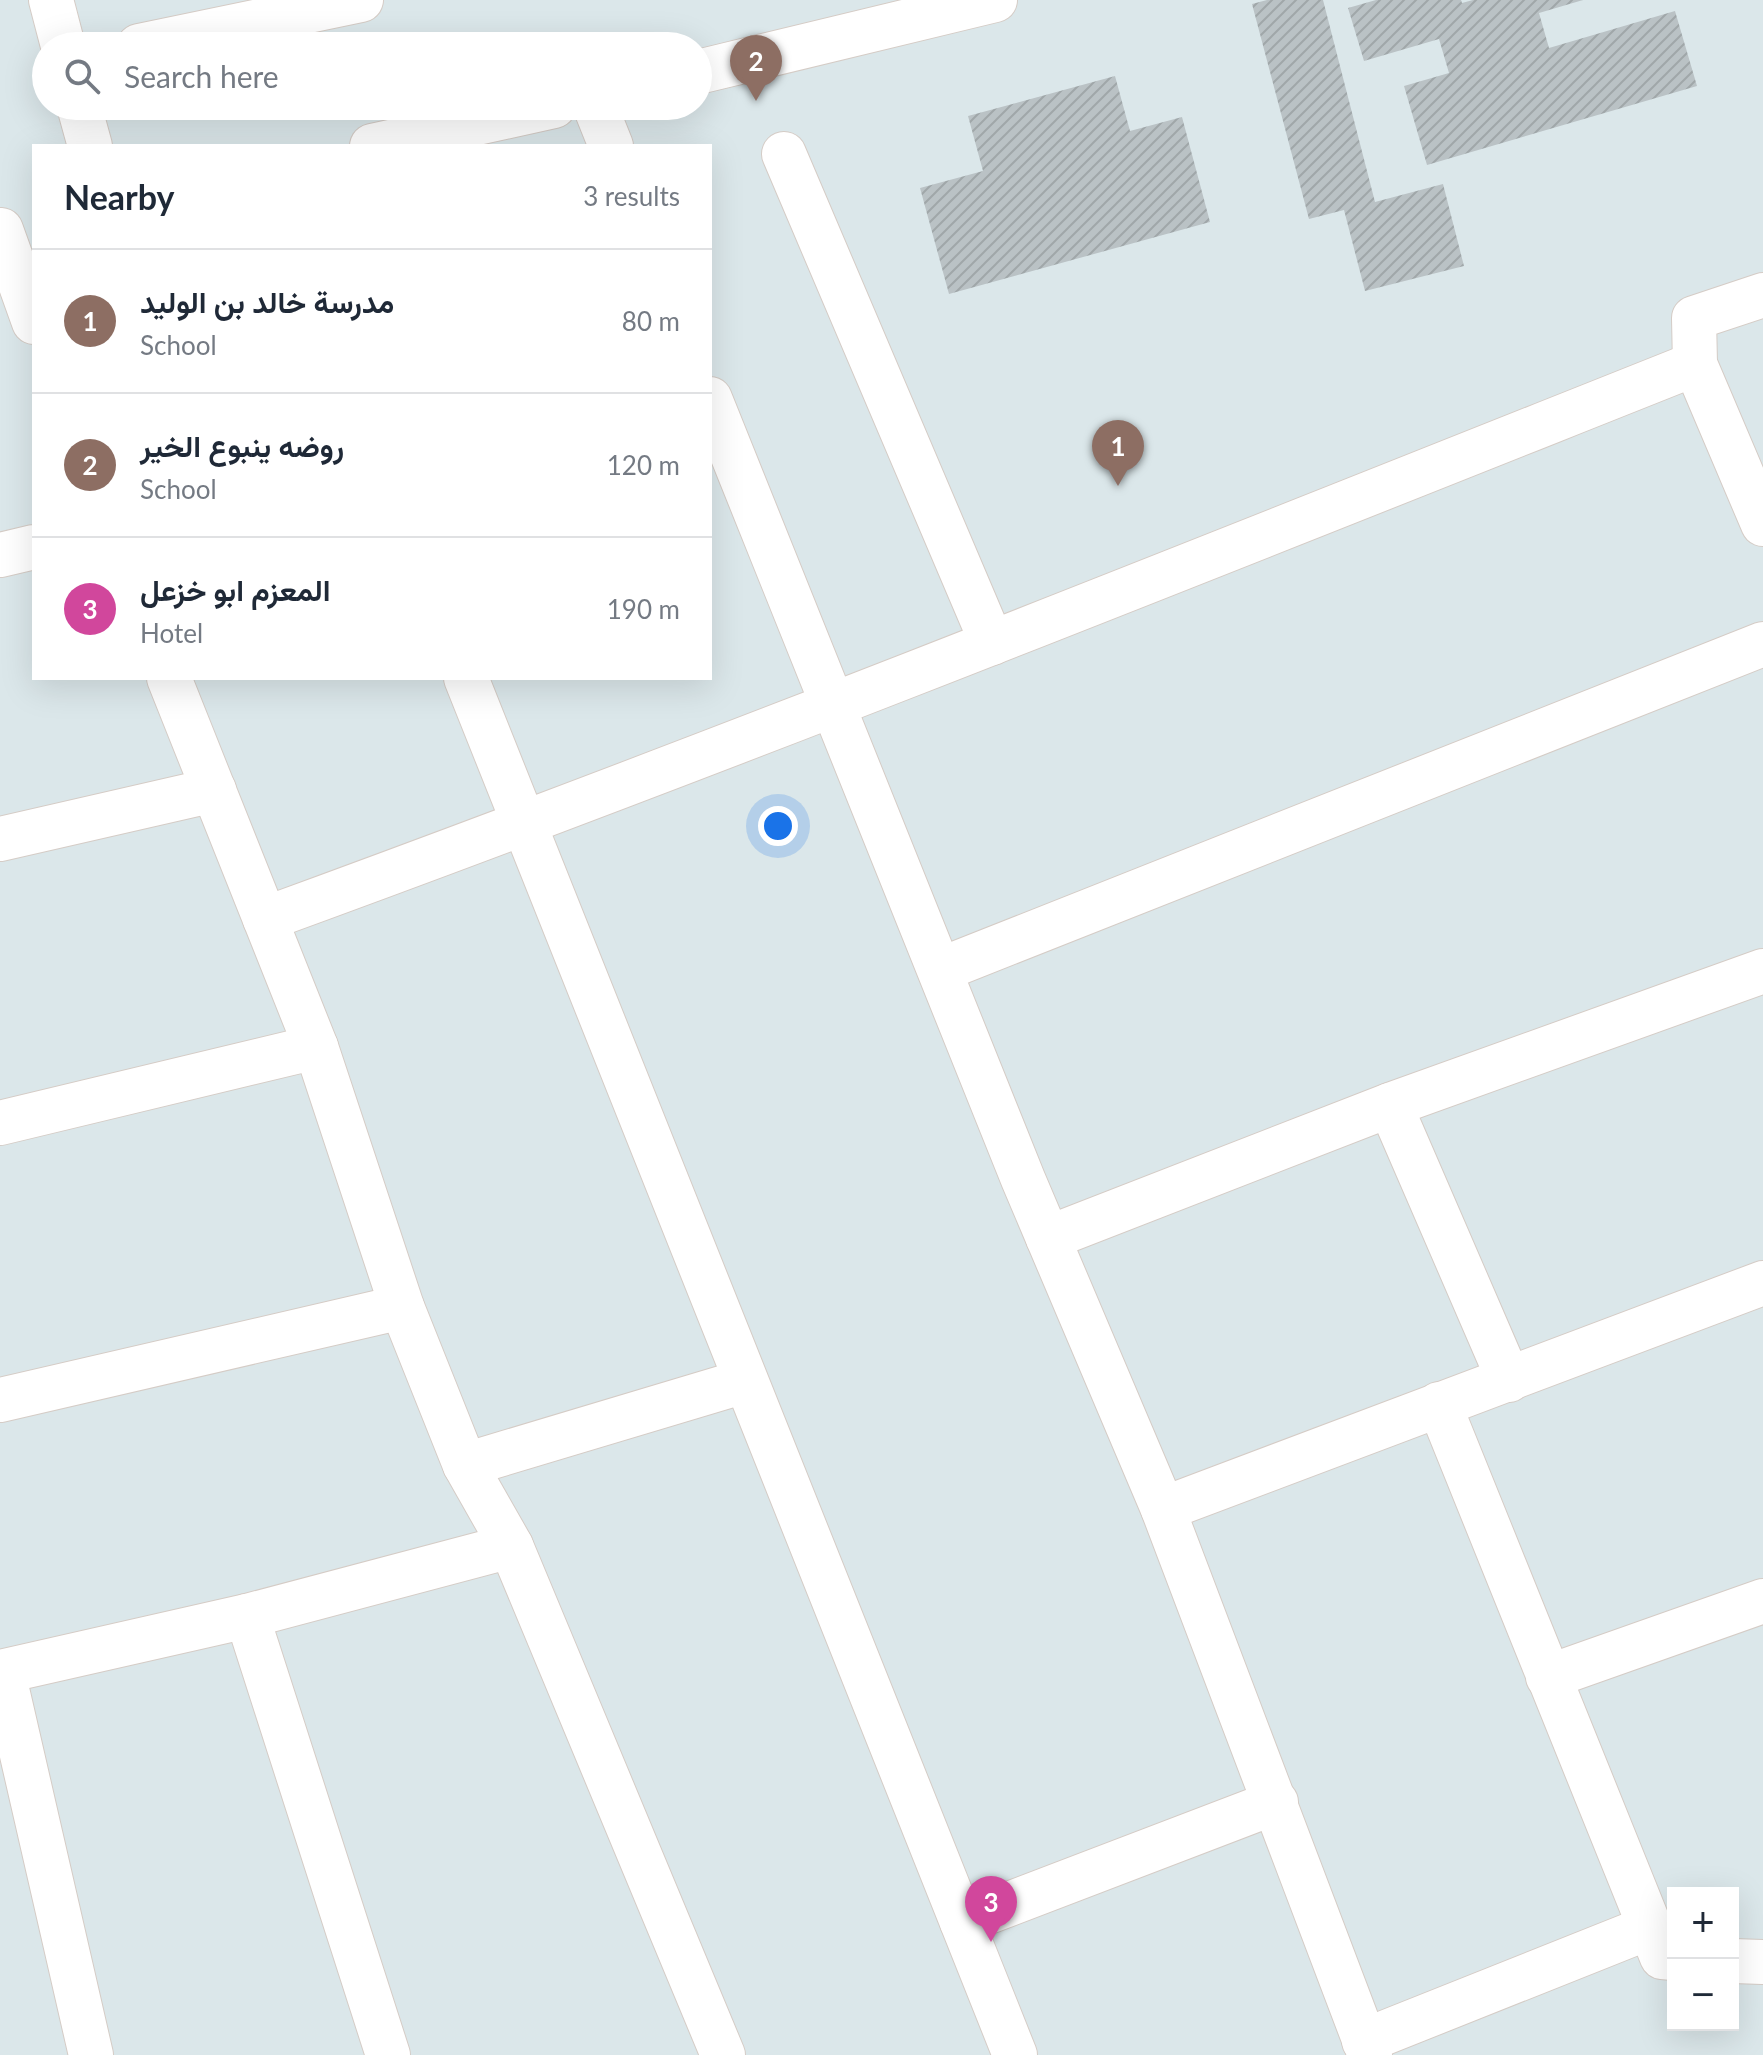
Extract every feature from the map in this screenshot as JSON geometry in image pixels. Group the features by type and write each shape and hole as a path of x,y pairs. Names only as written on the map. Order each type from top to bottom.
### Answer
{"street":[{"path":"51,0 59,32"},
{"path":"207,32 361,0"},
{"path":"712,69 995,0"},
{"path":"83,120 89,144"},
{"path":"381,144 490,120"},
{"path":"601,120 610,144"},
{"path":"784,154 992,643"},
{"path":"32,222 0,230 32,317"},
{"path":"1763,295 1694,318 1695,364 1763,524"},
{"path":"265,919 831,707 1695,364"},
{"path":"712,404 831,707 1048,1238 1163,1509 1367,2048 1661,1942 1548,1677 1439,1404"},
{"path":"0,555 32,547"},
{"path":"940,970 1763,644"},
{"path":"170,680 316,1047 402,1307 465,1465 511,1546 723,2055"},
{"path":"467,680 1015,2055"},
{"path":"0,839 214,790"},
{"path":"1048,1238 1390,1105 1763,971"},
{"path":"0,1123 316,1047"},
{"path":"1390,1105 1509,1380"},
{"path":"1163,1509 1763,1283"},
{"path":"0,1400 402,1307"},
{"path":"465,1465 745,1381"},
{"path":"91,2055 2,1672 247,1616 511,1546"},
{"path":"1548,1677 1763,1601"},
{"path":"247,1616 388,2055"},
{"path":"962,1922 1276,1802"},
{"path":"1739,1961 1763,1962"}],"building":[{"path":"1267,0 1323,0 1375,202 1443,184 1464,266 1365,291 1344,210 1309,219 1252,4"},
{"path":"1376,0 1461,0 1462,3 1473,0 1583,0 1539,13 1549,48 1675,11 1697,86 1427,165 1404,86 1449,73 1439,39 1364,61 1348,8"},
{"path":"1115,76 1130,131 1182,117 1210,222 949,294 920,188 983,171 968,116"}],"place":[{"name":"روضه ينبوع الخير","path":"756,101"},
{"name":"مدرسة خالد بن الوليد","path":"1118,486"},
{"name":"المعزم ابو خزعل","path":"991,1942"}]}
